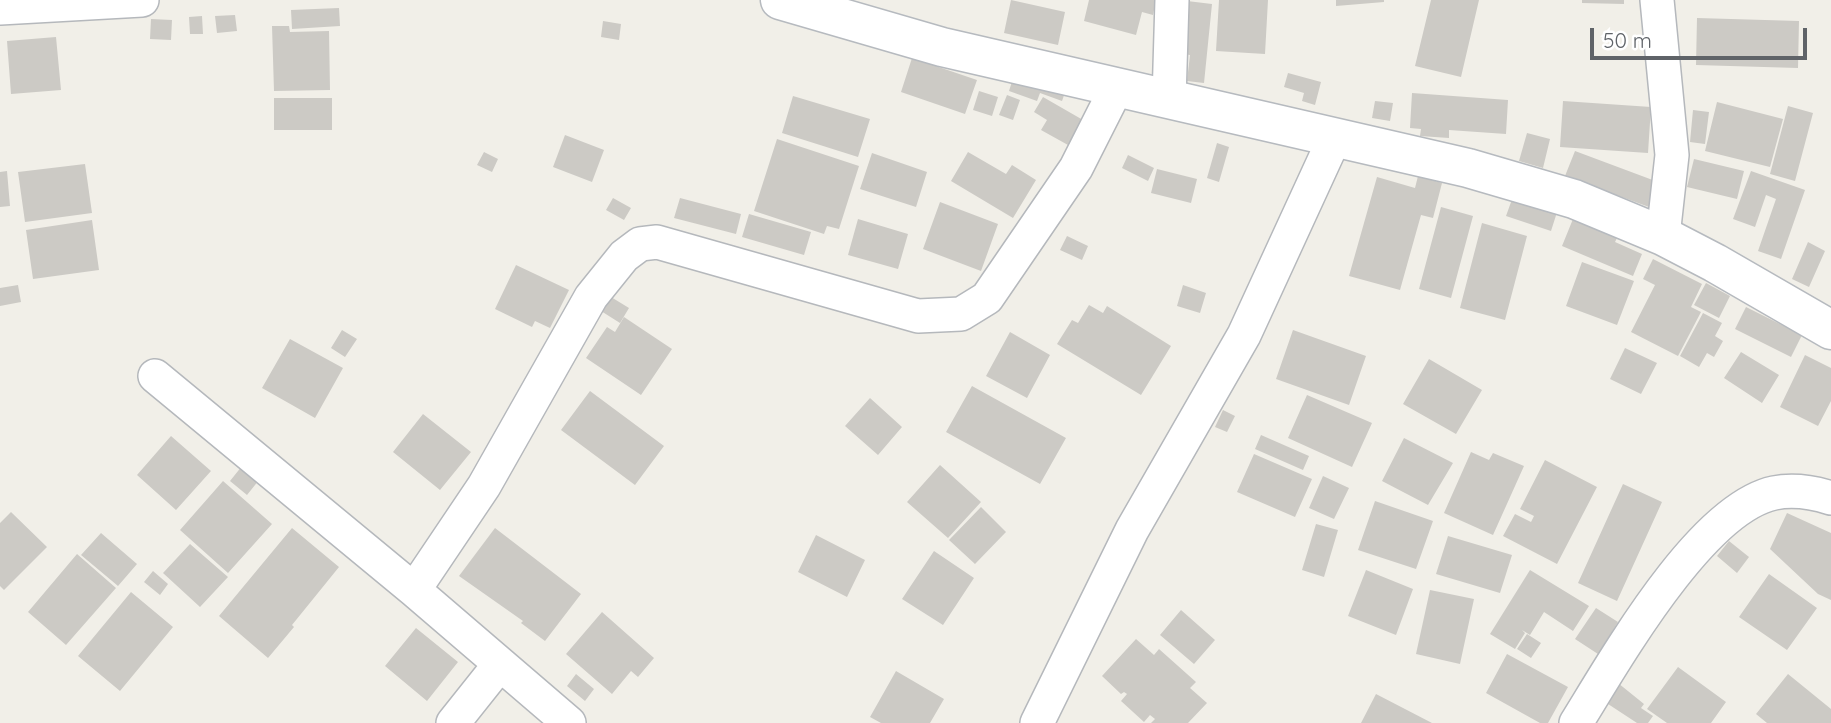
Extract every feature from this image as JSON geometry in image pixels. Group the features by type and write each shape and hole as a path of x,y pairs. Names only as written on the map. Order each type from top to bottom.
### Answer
{"street":[{"path":"0,8 142,0"},
{"path":"780,0 942,47 1468,167 1574,199 1662,236 1716,263 1831,330"},
{"path":"1169,100 1172,0"},
{"path":"1657,0 1672,155 1662,236"},
{"path":"414,590 484,486 591,298 624,256 640,244 657,242 918,316 961,314 987,298 1069,178 1117,87"},
{"path":"1037,723 1132,530 1244,335 1335,137"},
{"path":"155,376 414,590 569,723"},
{"path":"1576,723 1650,604 1708,536 1746,505 1773,493 1808,491 1831,498"},
{"path":"453,723 500,664"}],"building":[{"path":"1011,0 1065,12 1058,45 1004,33"},
{"path":"1089,0 1156,0 1153,15 1142,12 1136,35 1084,21"},
{"path":"1219,0 1268,0 1265,54 1216,51"},
{"path":"1336,0 1384,0 1384,2 1336,6"},
{"path":"1431,0 1479,0 1461,77 1415,66"},
{"path":"1582,0 1624,0 1624,4 1582,3"},
{"path":"1187,1 1212,4 1204,83 1187,81 1190,55 1182,54"},
{"path":"339,8 340,26 292,29 291,10"},
{"path":"235,15 237,31 217,33 215,16"},
{"path":"202,16 203,34 190,34 189,17"},
{"path":"1697,18 1799,21 1798,68 1696,65"},
{"path":"151,19 172,20 171,40 150,39"},
{"path":"603,21 621,24 619,40 601,37"},
{"path":"272,26 289,26 290,32 329,31 330,90 274,91"},
{"path":"56,37 61,90 11,94 7,41"},
{"path":"912,58 977,80 965,114 901,92"},
{"path":"1016,69 1067,87 1062,101 1040,93 1037,101 1009,91"},
{"path":"1288,73 1321,82 1315,105 1302,101 1304,93 1284,87"},
{"path":"979,91 998,97 992,116 973,110"},
{"path":"1412,93 1508,100 1506,134 1449,130 1449,138 1420,136 1421,129 1410,128"},
{"path":"1007,95 1020,100 1013,120 999,115"},
{"path":"793,96 870,119 858,157 782,133"},
{"path":"1043,97 1083,120 1068,145 1041,130 1047,120 1034,112"},
{"path":"274,98 332,98 332,130 274,130"},
{"path":"1375,101 1393,103 1390,121 1372,118"},
{"path":"1563,101 1651,107 1648,153 1560,147"},
{"path":"1717,102 1783,119 1770,167 1705,151"},
{"path":"1788,106 1813,113 1795,181 1770,174"},
{"path":"1693,110 1709,112 1705,144 1690,142"},
{"path":"1527,133 1550,139 1543,168 1519,161"},
{"path":"565,135 604,150 592,182 553,167"},
{"path":"777,139 859,166 839,229 827,226 824,234 754,211"},
{"path":"1217,143 1229,147 1219,182 1207,178"},
{"path":"1575,151 1658,182 1649,207 1565,176"},
{"path":"484,152 498,159 492,172 477,165"},
{"path":"968,152 1006,174 1012,165 1036,180 1013,218 951,181"},
{"path":"872,153 927,172 916,207 860,189"},
{"path":"1128,155 1154,168 1148,181 1122,168"},
{"path":"1694,159 1744,171 1737,199 1687,187"},
{"path":"85,164 92,213 25,222 18,172"},
{"path":"1157,169 1197,179 1191,203 1151,193"},
{"path":"7,171 10,206 0,207 0,172"},
{"path":"1751,171 1805,190 1781,259 1758,251 1776,199 1766,195 1755,227 1733,219"},
{"path":"1418,176 1442,183 1433,218 1421,215 1400,290 1349,276 1377,177 1415,188"},
{"path":"1515,191 1559,206 1551,231 1506,216"},
{"path":"613,198 631,208 624,220 606,210"},
{"path":"680,198 741,214 736,234 674,218"},
{"path":"940,202 998,224 981,271 923,249"},
{"path":"1441,207 1473,216 1451,298 1419,289"},
{"path":"749,214 811,232 804,255 742,237"},
{"path":"858,219 908,234 898,269 848,255"},
{"path":"1573,219 1617,238 1615,242 1642,254 1633,276 1562,246"},
{"path":"92,220 99,270 33,279 26,230"},
{"path":"1482,223 1527,236 1505,320 1460,308"},
{"path":"1067,236 1088,246 1082,260 1060,250"},
{"path":"1808,242 1825,251 1809,287 1792,279"},
{"path":"1653,259 1702,284 1691,307 1701,312 1678,356 1631,332 1655,285 1643,279"},
{"path":"1582,262 1634,281 1617,325 1566,306"},
{"path":"516,265 569,290 550,328 535,321 532,327 495,309"},
{"path":"1706,283 1730,296 1719,318 1694,305"},
{"path":"18,285 21,302 0,306 0,288"},
{"path":"1183,285 1206,293 1200,313 1177,306"},
{"path":"611,297 629,308 620,323 601,311"},
{"path":"1089,305 1103,313 1107,306 1171,346 1141,395 1057,344 1072,320 1078,323"},
{"path":"1746,307 1802,335 1791,357 1735,329"},
{"path":"1703,313 1722,323 1715,336 1723,341 1714,357 1707,353 1699,367 1680,356"},
{"path":"624,317 672,349 641,395 586,358 607,327 615,332"},
{"path":"342,330 357,339 345,357 331,348"},
{"path":"1293,330 1366,356 1349,405 1276,379"},
{"path":"1010,332 1050,355 1027,398 986,376"},
{"path":"290,339 343,368 315,418 262,388"},
{"path":"1625,348 1657,363 1641,394 1610,379"},
{"path":"1741,352 1779,375 1762,403 1724,378"},
{"path":"1805,355 1831,368 1831,401 1818,426 1780,407"},
{"path":"1429,359 1482,390 1456,434 1403,404"},
{"path":"972,386 1066,438 1040,484 946,432"},
{"path":"590,391 664,446 635,485 561,430"},
{"path":"1307,395 1372,423 1352,467 1288,438"},
{"path":"870,398 902,427 878,455 845,426"},
{"path":"1223,410 1235,416 1227,432 1215,427"},
{"path":"423,414 471,452 440,490 393,452"},
{"path":"1261,435 1309,456 1303,470 1255,449"},
{"path":"171,436 211,471 176,510 137,475"},
{"path":"1404,438 1453,463 1428,505 1382,481"},
{"path":"1471,452 1489,460 1493,453 1524,466 1493,535 1444,513"},
{"path":"1254,454 1312,479 1295,517 1237,492"},
{"path":"1545,460 1597,487 1557,564 1503,536 1515,514 1531,522 1534,516 1520,509"},
{"path":"940,465 981,502 948,538 907,502"},
{"path":"242,466 259,480 247,495 230,481"},
{"path":"1323,476 1349,488 1334,519 1309,508"},
{"path":"223,481 272,524 228,573 180,530"},
{"path":"1623,484 1662,502 1617,601 1578,583"},
{"path":"1375,501 1433,521 1416,569 1358,550"},
{"path":"981,507 1006,532 975,564 949,540"},
{"path":"11,512 47,547 4,590 0,586 0,523"},
{"path":"1787,513 1831,533 1831,600 1818,594 1770,549"},
{"path":"1316,524 1338,530 1324,577 1302,570"},
{"path":"292,528 339,567 268,658 219,616"},
{"path":"495,528 581,594 545,641 521,623 523,621 459,576"},
{"path":"101,533 137,564 118,586 81,555"},
{"path":"816,535 865,560 847,597 798,572"},
{"path":"1448,536 1512,555 1500,593 1436,574"},
{"path":"1729,541 1749,557 1737,573 1717,556"},
{"path":"190,544 228,577 200,607 163,573"},
{"path":"934,551 974,578 943,625 902,599"},
{"path":"77,554 116,588 66,645 28,612"},
{"path":"1366,570 1413,589 1396,635 1348,616"},
{"path":"1530,570 1589,606 1573,631 1544,612 1530,635 1522,630 1525,633 1515,649 1490,634"},
{"path":"153,571 168,584 160,595 144,582"},
{"path":"1769,574 1817,608 1787,650 1739,617"},
{"path":"1430,590 1474,599 1460,664 1416,654"},
{"path":"131,592 173,627 120,691 78,656"},
{"path":"1596,608 1618,622 1598,654 1575,639"},
{"path":"1181,610 1215,640 1194,664 1160,635"},
{"path":"602,612 654,658 638,677 631,671 612,694 566,654"},
{"path":"416,628 458,662 427,701 385,666"},
{"path":"1527,634 1541,643 1531,658 1517,649"},
{"path":"1136,639 1154,655 1159,649 1196,682 1190,688 1207,703 1188,723 1151,723 1155,719 1150,715 1144,722 1121,701 1127,694 1121,694 1102,676"},
{"path":"1507,654 1568,687 1548,723 1540,723 1486,693"},
{"path":"1678,667 1726,702 1711,723 1667,723 1647,709"},
{"path":"896,671 944,699 930,723 881,723 870,717"},
{"path":"576,674 594,689 585,701 567,686"},
{"path":"1788,674 1831,709 1831,723 1767,723 1756,714"},
{"path":"1618,683 1644,704 1641,708 1653,716 1648,723 1637,723 1605,702"},
{"path":"1376,694 1432,723 1361,723"}]}
